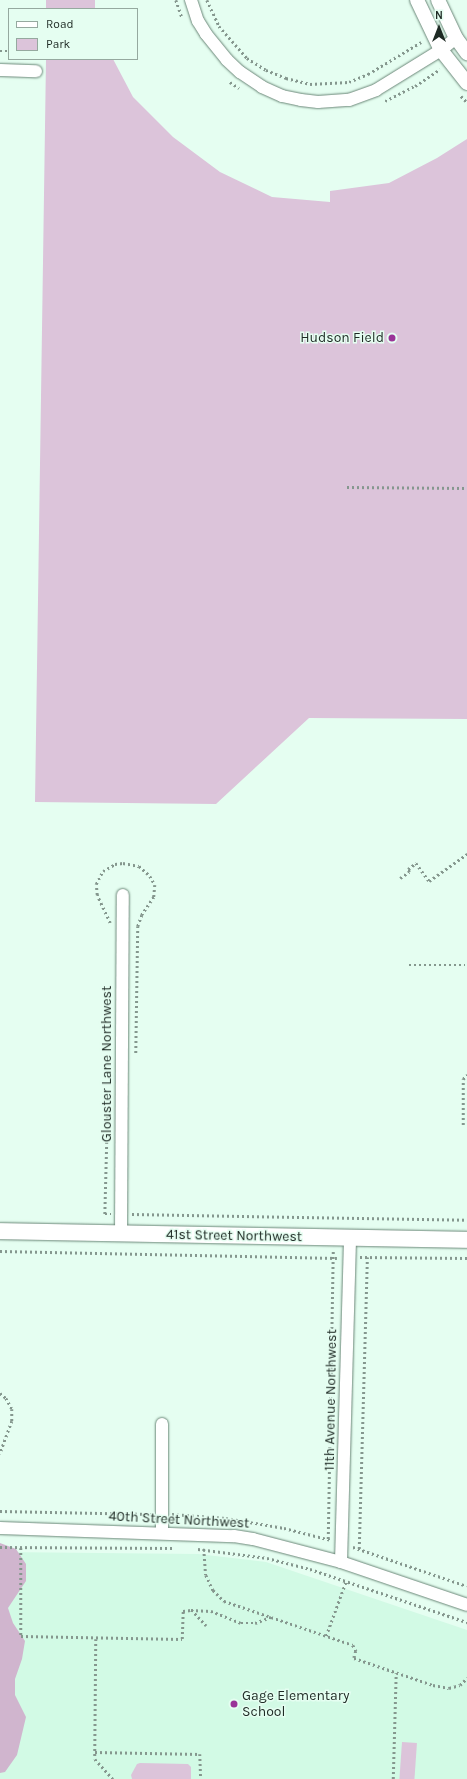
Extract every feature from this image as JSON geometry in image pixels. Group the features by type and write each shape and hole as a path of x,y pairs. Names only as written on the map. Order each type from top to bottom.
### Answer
{"main road":[{"name":"41st Street Northwest","path":"0,1231 467,1240"}],"street":[{"path":"191,0 198,21 206,34 218,50 240,72 262,87 282,96 301,100 349,100 364,95 387,85 441,50 456,38"},
{"path":"417,0 441,50 467,83"},
{"path":"438,0 456,38 467,53"},
{"path":"0,70 36,71"},
{"name":"Glouster Lane Northwest","path":"121,1234 123,895"},
{"name":"11th Avenue Northwest","path":"341,1562 343,1544 350,1238"},
{"path":"162,1424 162,1533"},
{"name":"40th Street Northwest","path":"0,1528 162,1533 253,1538 341,1562 467,1605"}],"path":[{"path":"176,0 185,23"},
{"path":"207,0 219,26 247,58 266,70 286,78 310,84 349,82 368,74 421,42"},
{"path":"381,102 415,86 440,69"},
{"path":"228,79 244,91"},
{"path":"348,487 467,488"},
{"path":"400,878 410,872 408,869 416,863 429,881 467,854"},
{"path":"408,965 465,965"},
{"path":"463,1125 463,1079 467,1076"},
{"path":"133,1214 467,1220"},
{"path":"0,1250 333,1258 328,1539 284,1528 226,1518 162,1514 0,1511"},
{"path":"359,1549 367,1257"},
{"path":"349,1258 467,1258"},
{"path":"0,1393 6,1398 12,1409 12,1421 0,1454"},
{"path":"343,1544 467,1586"},
{"path":"0,1547 178,1548"},
{"path":"21,1548 21,1636 96,1639 182,1639 183,1611 211,1611 241,1623 255,1623 272,1617"},
{"path":"192,1548 267,1558 346,1581 467,1622"},
{"path":"204,1549 206,1575 213,1590 224,1601 353,1645 356,1651 354,1658 433,1685 449,1688 460,1685 467,1678"},
{"path":"326,1636 346,1581"},
{"path":"191,1610 206,1626"},
{"path":"96,1639 94,1759 113,1779"},
{"path":"393,1779 396,1673"},
{"path":"94,1752 200,1754 200,1779"}],"shaded area":[{"path":"0,1543 16,1549 26,1564 26,1581 8,1608 13,1623 25,1641 22,1659 15,1679 15,1695 26,1717 17,1755 5,1772 0,1773"},
{"name":"Gage Elementary School","path":"0,1552 198,1554 266,1562 467,1630 467,1779 0,1779"}],"green space":[{"path":"46,0 95,0 95,8 46,8"},
{"path":"46,60 114,60 133,97 173,137 220,172 272,197 330,202 330,191 389,183 437,158 467,139 467,719 309,718 216,804 35,802"},
{"path":"402,1742 417,1743 414,1779 399,1779"},
{"path":"137,1764 188,1764 191,1767 191,1779 132,1779 131,1775"}],"place":[{"name":"Hudson Field","path":"392,338"},
{"name":"Gage Elementary School","path":"234,1704"}]}
